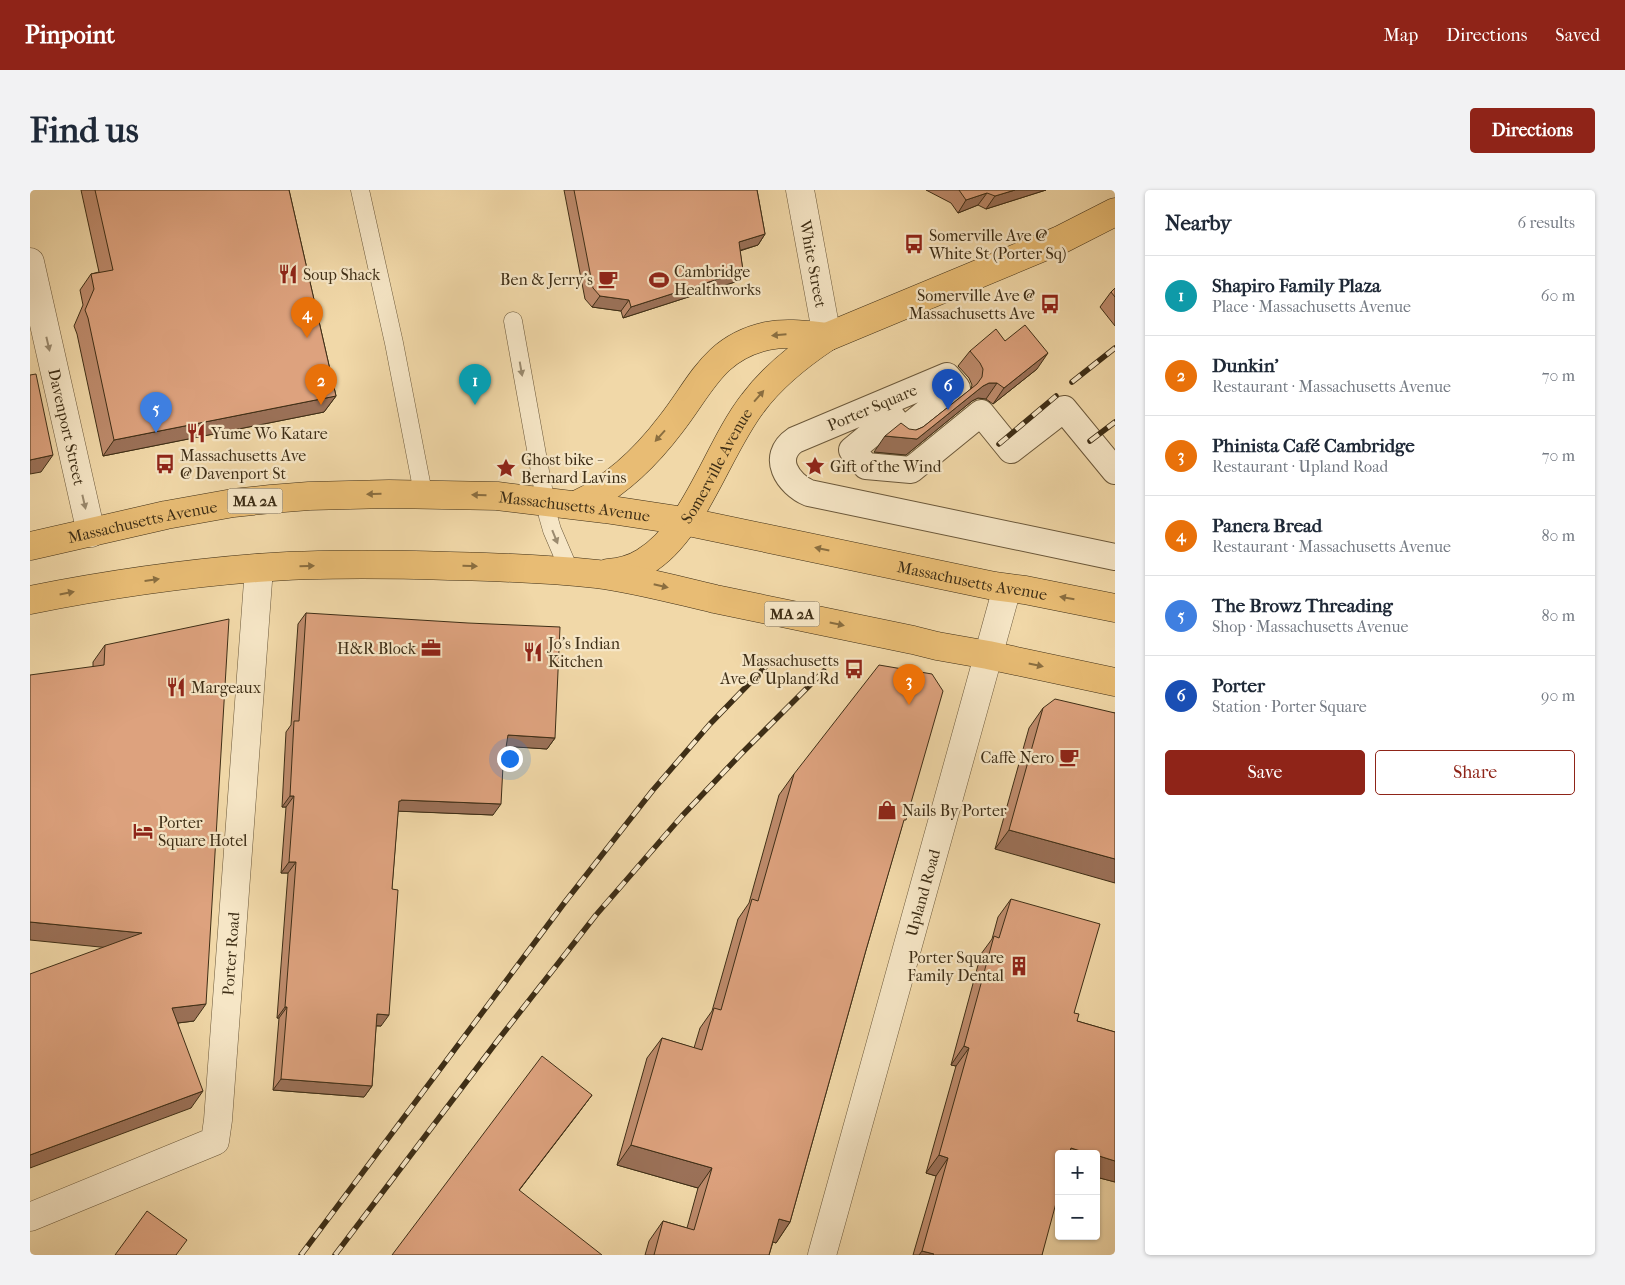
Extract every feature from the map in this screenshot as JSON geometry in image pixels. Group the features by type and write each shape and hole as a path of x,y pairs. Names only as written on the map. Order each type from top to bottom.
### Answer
{"main road":[{"name":"Somerville Avenue","path":"583,573 624,570 644,562 670,540 684,521 737,426 753,403 787,367 827,337 1053,243 1115,212"},
{"name":"Somerville Avenue","path":"576,505 590,499 612,485 633,466 670,426 704,376 729,353 748,342 767,336 786,334 827,337"},
{"name":"Massachusetts Avenue","path":"30,546 166,515 233,503 309,496 423,493 497,496 576,505 684,521 1007,588 1115,608"},
{"name":"MA 2A","path":"30,600 103,586 192,574 258,568 425,565 505,567 583,573 647,583 937,646 1115,682"}],"street":[{"name":"White Street","path":"800,190 827,337"},
{"name":"Davenport Street","path":"30,262 91,532"},
{"name":"Porter Square","path":"1115,471 1064,409 1011,450 981,413 911,470 866,466 852,450 892,418 903,431 957,388 947,376 795,440 787,447 783,459 788,477 797,487 810,493 1115,557"},
{"name":"Porter Road","path":"30,1217 215,1140 258,568"},
{"name":"Upland Road","path":"822,1255 1007,588"}],"lane":[{"path":"360,190 396,353 423,493"},
{"path":"513,321 545,501 552,530 583,573"}],"building":[{"path":"95,190 289,190 336,396 114,440 85,310 94,289 91,274 113,270"},
{"path":"574,190 757,190 765,234 739,242 743,271 631,307 629,300 600,296 593,288"},
{"path":"959,190 1015,190 995,196 987,193 966,200"},
{"path":"1115,288 1115,297 1111,292"},
{"path":"1025,325 1048,353 1004,388 997,383 989,383 983,386 917,439 885,436 901,423 909,429 916,430 923,427 977,384 982,377 983,369 970,351 996,329 1005,341"},
{"path":"36,374 53,455 30,460 30,375"},
{"path":"306,613 560,627 555,738 508,735 503,766 501,804 399,801 392,889 398,890 389,1015 377,1014 372,1086 281,1079 296,862 289,862 294,796 290,796 294,721 299,721"},
{"path":"229,619 206,1004 172,1008 203,1091 30,1155 30,974 142,933 30,922 30,675 104,665 105,645"},
{"path":"879,665 932,674 943,691 866,950 790,1222 779,1219 769,1255 654,1255 663,1221 694,1230 712,1168 631,1145 662,1038 702,1050 714,1008 721,1010 752,899 758,901 794,774"},
{"path":"1055,699 1115,713 1115,859 1009,830 1043,708"},
{"path":"1011,899 1100,924 1074,1013 1079,1014 1077,1021 1115,1032 1115,1161 1100,1156 1100,1150 1077,1150 1071,1148 1070,1150 1055,1150 1055,1207 1042,1255 933,1255 922,1251 948,1158 939,1155 969,1048 964,1046 994,936 999,938"},
{"path":"542,1056 592,1095 519,1190 602,1255 392,1255"},
{"path":"147,1211 187,1240 176,1255 115,1255"}],"railway":[{"path":"1072,382 1115,348"},
{"path":"999,444 1056,396"},
{"path":"1090,441 1115,422"},
{"path":"301,1255 565,902 653,790 710,724 771,661"},
{"path":"335,1255 498,1040 596,915 682,816 824,671"}],"place":[{"name":"Somerville Ave @ White St (Porter Sq)","path":"914,244"},
{"name":"Soup Shack","path":"288,274"},
{"name":"Ben & Jerry's","path":"608,279"},
{"name":"Cambridge Healthworks","path":"659,280"},
{"name":"Somerville Ave @ Massachusetts Ave","path":"1050,304"},
{"name":"Panera Bread","path":"307,338"},
{"name":"Dunkin'","path":"321,405"},
{"name":"Shapiro Family Plaza","path":"475,405"},
{"name":"Porter","path":"948,410"},
{"name":"The Browz Threading","path":"156,433"},
{"name":"Yume Wo Katare","path":"196,433"},
{"name":"Massachusetts Ave @ Davenport St","path":"165,464"},
{"name":"Gift of the Wind","path":"815,466"},
{"name":"Ghost bike - Bernard Lavins","path":"506,468"},
{"name":"H&R Block","path":"431,648"},
{"name":"Jo's Indian Kitchen","path":"533,652"},
{"name":"Massachusetts Ave @ Upland Rd","path":"854,669"},
{"name":"Margeaux","path":"176,687"},
{"name":"Phinista Café Cambridge","path":"909,705"},
{"name":"Caffè Nero","path":"1069,757"},
{"name":"Nails By Porter","path":"887,810"},
{"name":"Porter Square Hotel","path":"143,831"},
{"name":"Porter Square Family Dental","path":"1019,966"}]}
